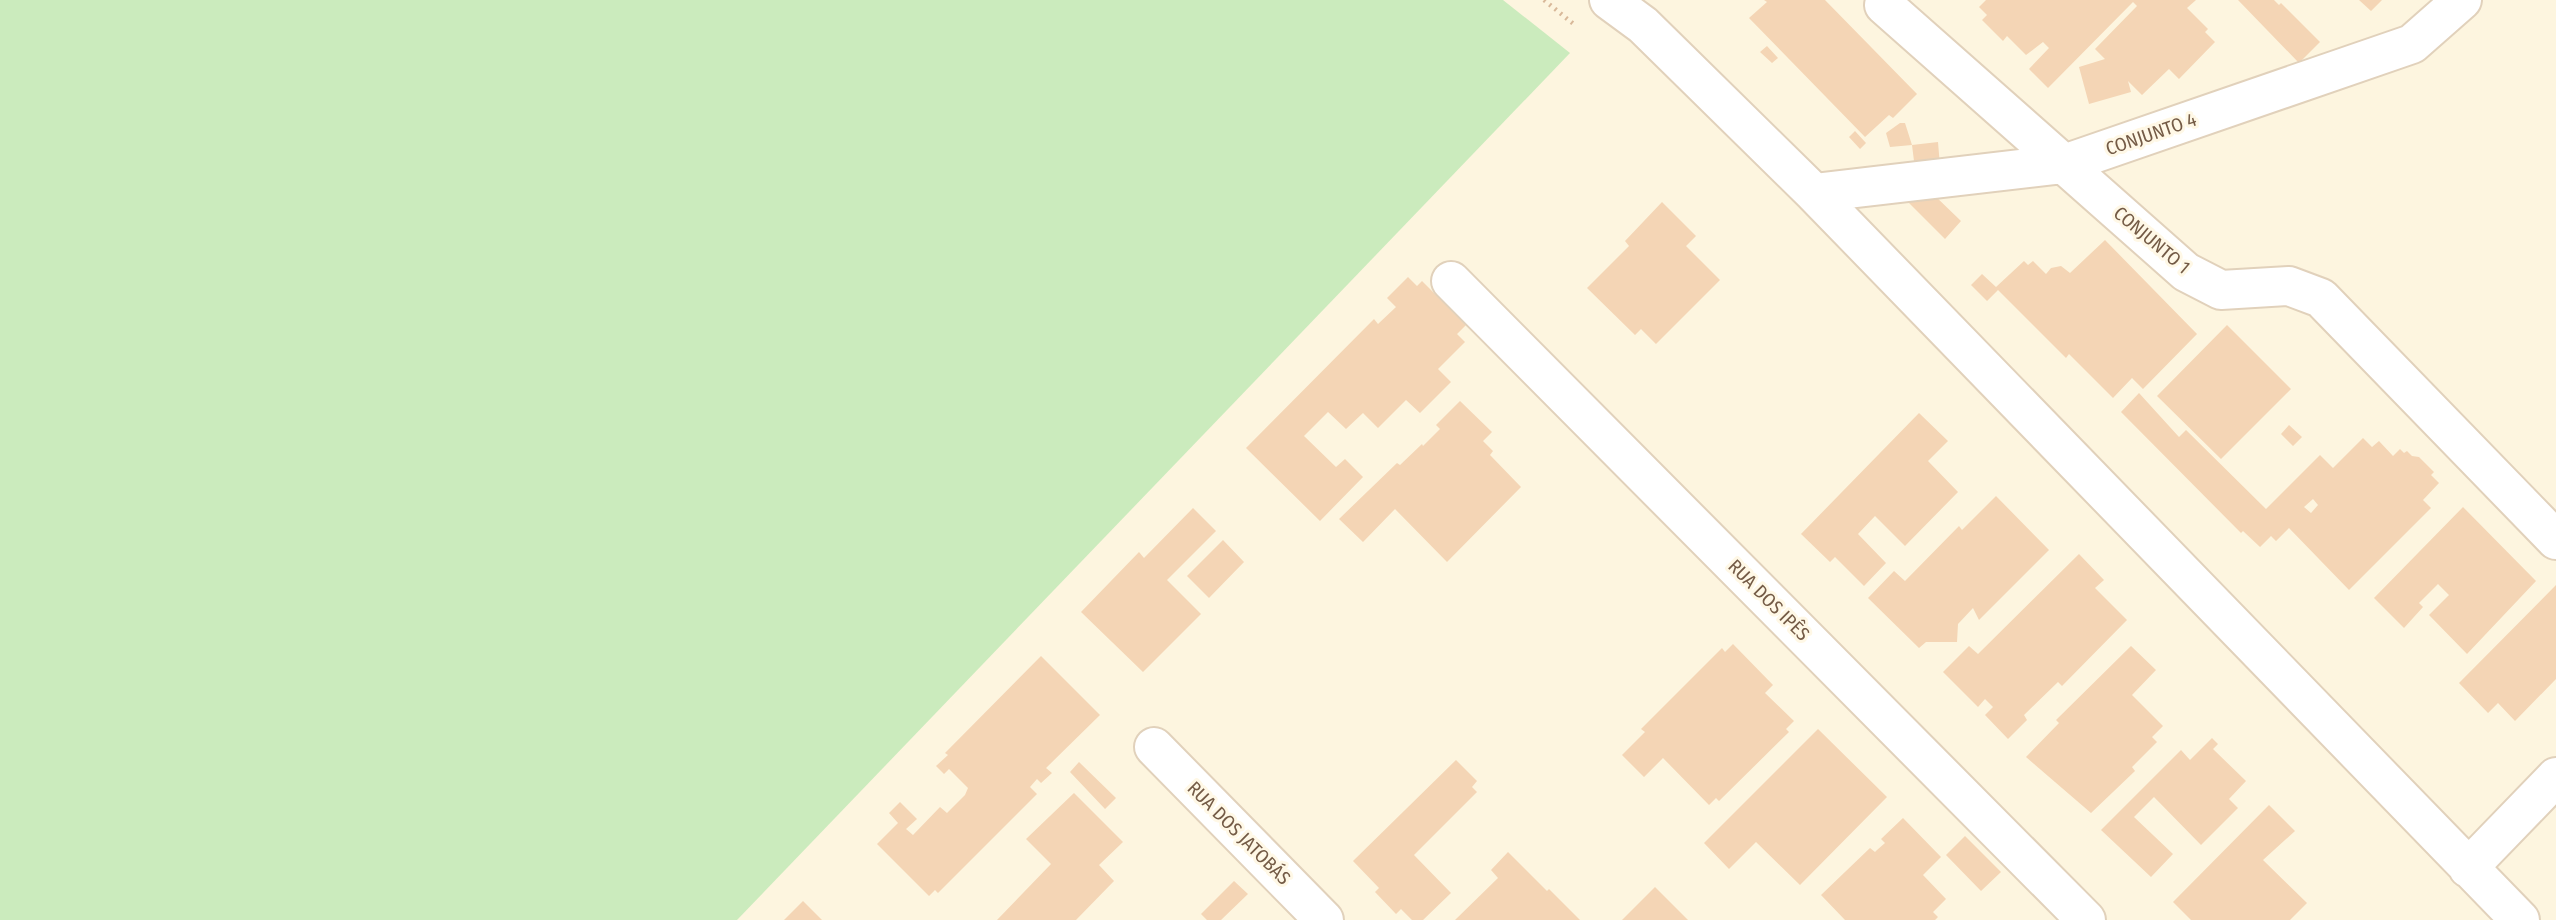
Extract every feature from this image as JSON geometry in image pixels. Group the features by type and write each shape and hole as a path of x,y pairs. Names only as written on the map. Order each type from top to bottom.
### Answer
{"street":[{"path":"1609,0 1643,25 1814,194 2520,920"},
{"name":"CONJUNTO 4","path":"1814,194 2064,164 2412,44 2462,0"},
{"name":"CONJUNTO 1","path":"1884,5 2186,272 2221,290 2289,286 2321,298 2556,540"},
{"name":"RUA DOS IPÊS","path":"1451,281 2086,920"},
{"name":"RUA DOS JATOBÁS","path":"1154,747 1324,920"},
{"path":"2468,867 2556,777"}],"green space":[{"path":"0,0 1503,0 1570,53 737,920 0,920"}],"building":[{"path":"1764,0 1825,0 1917,94 1893,118 1889,115 1865,137 1749,18 1767,2"},
{"path":"1986,0 2196,0 2187,8 2208,29 2205,32 2215,42 2179,79 2169,69 2142,95 2128,81 2131,92 2089,104 2079,67 2105,59 2095,49 2137,6 2133,2 2048,88 2029,69 2049,48 2043,42 2026,55 2007,36 2003,41 1982,20 1987,15 1979,7"},
{"path":"2238,0 2274,0 2279,5 2281,3 2320,42 2299,63"},
{"path":"2359,0 2382,0 2371,11"},
{"path":"1767,46 1778,58 1772,63 1760,52"},
{"path":"1900,123 1905,123 1912,145 1890,147 1886,133"},
{"path":"1855,131 1866,143 1860,149 1849,137"},
{"path":"1938,142 1941,178 1932,193 1961,221 1945,239 1899,193 1916,177 1912,145"},
{"path":"1662,202 1696,236 1686,246 1720,280 1656,344 1641,329 1635,335 1587,288 1629,246 1625,241"},
{"path":"2105,240 2197,334 2143,389 2132,378 2113,398 2069,354 2066,358 1998,290 1987,301 1971,285 1982,274 1996,287 2024,261 2028,265 2033,261 2046,274 2051,268 2061,266 2070,273"},
{"path":"1408,277 1417,286 1422,281 1466,325 1457,334 1465,342 1438,369 1451,382 1420,413 1406,400 1378,428 1363,413 1346,429 1328,412 1304,436 1336,467 1345,459 1363,477 1320,521 1246,448 1374,319 1378,324 1396,307 1387,298"},
{"path":"2227,325 2291,389 2221,459 2157,396"},
{"path":"2139,393 2179,437 2186,430 2266,509 2320,455 2333,468 2363,438 2372,447 2379,441 2393,456 2400,449 2404,453 2407,451 2412,456 2419,457 2434,472 2431,475 2439,483 2423,500 2431,508 2349,590 2289,528 2276,541 2271,536 2260,547 2243,531 2241,533 2121,412","holes":["2313,499 2318,505 2311,513 2304,507"]},
{"path":"1460,401 1492,432 1483,441 1493,451 1490,455 1521,487 1447,562 1395,509 1363,542 1339,519 1397,463 1400,465 1422,444 1423,446 1440,429 1436,425"},
{"path":"1919,413 1948,441 1928,461 1958,492 1905,546 1875,516 1858,534 1886,563 1864,586 1835,557 1830,562 1801,534"},
{"path":"2289,425 2302,437 2293,446 2281,434"},
{"path":"1996,496 2049,550 1979,620 1973,608 1958,624 1957,642 1926,642 1919,648 1868,598 1894,571 1905,581 1959,526 1962,530"},
{"path":"2463,507 2536,581 2467,654 2429,615 2449,595 2438,584 2419,603 2423,607 2404,628 2374,598"},
{"path":"1193,508 1216,531 1167,580 1201,614 1143,672 1081,612 1139,552 1144,558"},
{"path":"1223,540 1244,562 1209,598 1187,576"},
{"path":"2079,554 2104,580 2095,588 2127,620 2062,686 2058,682 2024,715 2027,720 2008,739 1985,715 1993,707 1985,699 1978,707 1943,672 1969,646 1978,654"},
{"path":"2556,585 2556,679 2515,721 2498,703 2488,713 2459,683"},
{"path":"1733,644 1773,685 1765,693 1794,721 1786,729 1789,732 1719,801 1716,798 1709,805 1663,758 1644,777 1622,755 1645,732 1641,729 1722,648 1725,652"},
{"path":"2131,646 2156,670 2132,695 2163,726 2152,737 2157,742 2132,767 2135,771 2091,813 2026,757 2059,723 2056,720"},
{"path":"1041,656 1100,715 1046,768 1052,773 1041,783 1037,779 1030,787 1037,794 938,893 935,890 929,896 877,844 898,823 889,813 900,802 917,819 906,829 913,835 940,807 947,813 965,795 968,788 949,769 944,774 936,766 948,755 945,753"},
{"path":"1818,729 1887,797 1800,885 1756,842 1729,869 1704,843"},
{"path":"2212,738 2218,744 2213,749 2246,781 2229,799 2238,808 2201,845 2154,797 2134,817 2173,854 2151,877 2101,830 2181,750 2190,760"},
{"path":"1456,760 1477,781 1472,787 1477,792 1414,855 1451,893 1423,920 1412,920 1401,909 1396,914 1375,892 1379,888 1353,861"},
{"path":"1079,762 1116,798 1105,809 1070,772"},
{"path":"1074,793 1123,842 1099,865 1114,881 1076,920 997,920 1051,864 1026,839"},
{"path":"2269,805 2295,831 2263,860 2307,903 2290,920 2191,920 2173,902"},
{"path":"1903,818 1941,857 1923,875 1946,899 1933,912 1938,917 1935,920 1845,920 1821,895 1870,848 1875,852 1885,843 1881,839"},
{"path":"1965,836 2001,872 1981,891 1946,855"},
{"path":"1508,852 1580,920 1455,920 1498,878 1491,870"},
{"path":"1234,881 1248,894 1221,920 1207,920 1201,914"},
{"path":"1655,887 1688,920 1622,920"},
{"path":"803,901 822,920 784,920"}]}
